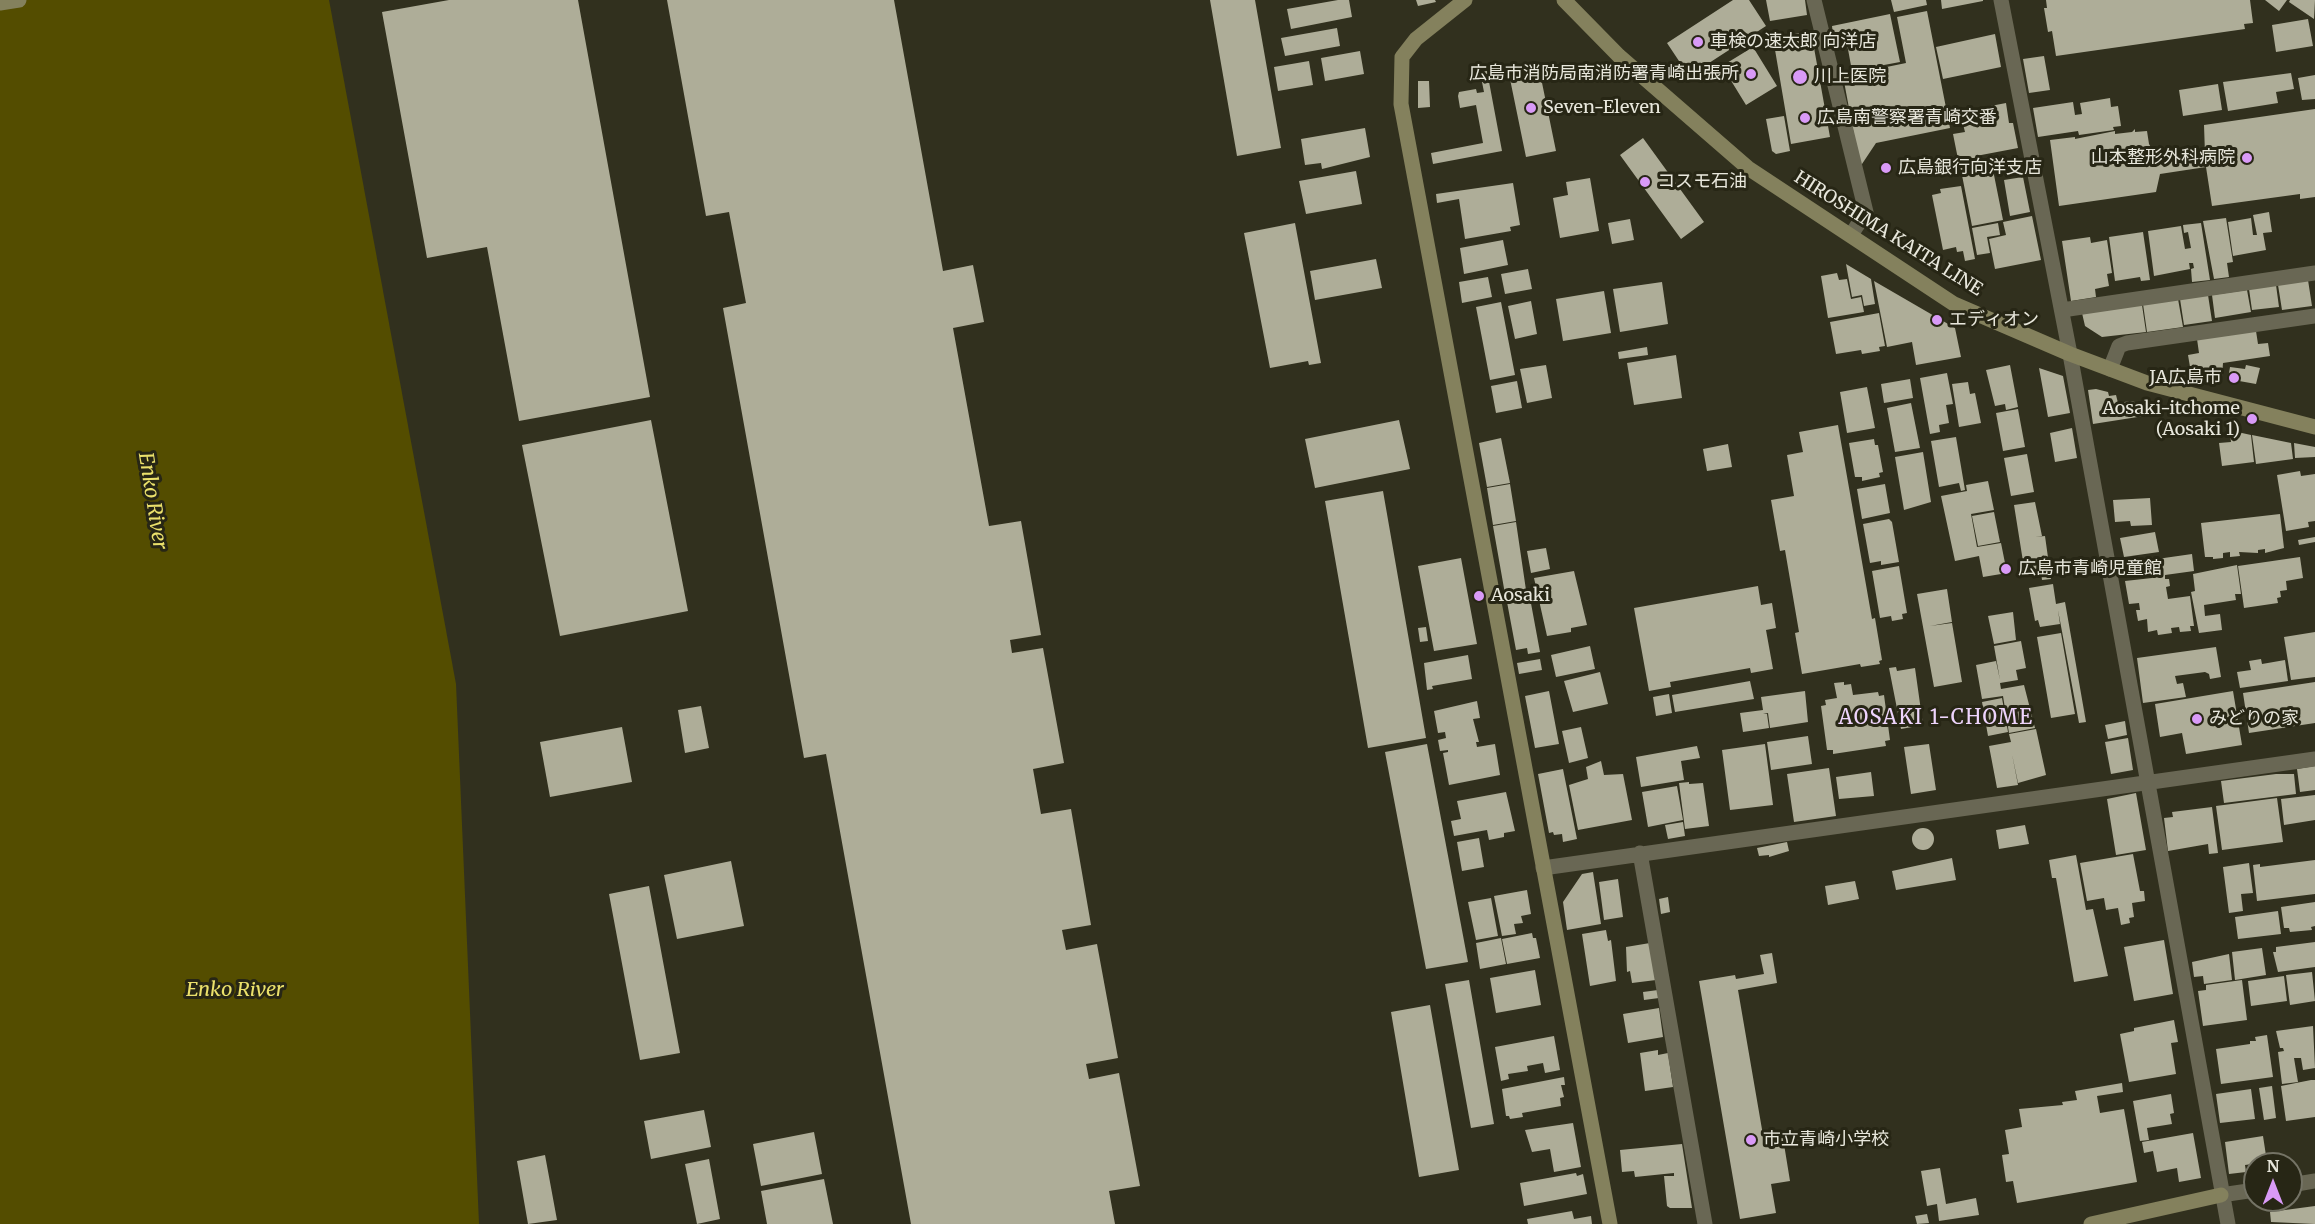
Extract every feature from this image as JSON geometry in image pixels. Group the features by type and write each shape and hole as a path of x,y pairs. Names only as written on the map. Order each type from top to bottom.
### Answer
{"street":[{"path":"0,3 19,0"},
{"path":"1465,0 1416,39 1402,57 1401,104 1610,1224"},
{"name":"HIROSHIMA KAITA LINE","path":"1564,0 1618,56 1748,168 1954,304 2070,354 2147,383 2315,427"},
{"path":"1814,0 1866,212 1851,235"},
{"path":"2001,0 2062,310 2149,782 2221,1194 2230,1223"},
{"path":"2062,310 2315,273"},
{"path":"2110,369 2123,344 2315,316"},
{"path":"1543,868 2315,759"},
{"path":"1640,853 1704,1224"},
{"path":"2091,1224 2221,1194 2243,1191"}],"water":[{"name":"Enko River","path":"0,0 329,0 456,684 479,1224 0,1224"}],"building":[{"path":"449,0 578,0 650,397 519,421 487,247 427,258 382,12"},
{"path":"667,0 894,0 943,271 973,265 984,322 953,328 989,526 1021,521 1041,635 1010,640 1012,653 1043,648 1064,763 1033,769 1041,814 1071,809 1091,925 1062,930 1066,950 1097,944 1118,1058 1086,1064 1089,1079 1119,1073 1140,1186 1109,1191 1115,1224 911,1224 826,754 804,758 723,308 746,303 729,212 706,216"},
{"path":"1210,0 1255,0 1281,148 1237,156"},
{"path":"1349,0 1352,17 1291,29 1287,9"},
{"path":"1416,0 1435,0 1436,2 1418,6"},
{"path":"1733,0 1749,0 1766,26 1689,76 1667,43"},
{"path":"1766,0 1805,0 1807,15 1770,21"},
{"path":"1891,0 1926,0 1927,5 1894,12"},
{"path":"1941,0 1983,0 1983,1 1942,9"},
{"path":"2046,0 2250,0 2253,23 2244,24 2245,29 2056,56 2052,31 2048,32 2044,8 2047,8"},
{"path":"2265,0 2287,0 2279,11"},
{"path":"2290,0 2315,0 2314,19 2289,2"},
{"path":"1927,11 1950,128 1876,143 1860,167 1843,76 1906,63 1897,17"},
{"path":"1890,14 1900,62 1852,71 1845,33 1833,35 1832,26"},
{"path":"2308,19 2313,46 2276,52 2272,25"},
{"path":"1337,28 1340,46 1285,56 1281,38"},
{"path":"1811,31 1830,137 1791,144 1773,38"},
{"path":"1995,34 2001,67 1943,79 1936,47"},
{"path":"1753,47 1777,86 1746,105 1722,66"},
{"path":"1360,51 1364,74 1325,81 1321,58"},
{"path":"2044,56 2050,90 2029,93 2023,59"},
{"path":"1309,61 1313,85 1278,91 1274,67"},
{"path":"1487,71 1502,151 1433,164 1431,153 1483,143 1476,105 1460,108 1458,96 1459,92 1476,89 1477,93 1484,92 1480,72"},
{"path":"1540,73 1556,151 1526,157 1510,79"},
{"path":"2291,73 2294,89 2276,92 2278,103 2228,111 2223,82"},
{"path":"2315,75 2315,99 2302,100 2298,78"},
{"path":"1418,81 1429,81 1430,107 1418,108"},
{"path":"2218,84 2222,110 2183,116 2179,90"},
{"path":"2110,98 2111,107 2118,106 2121,126 2113,127 2114,130 2079,135 2078,131 2038,137 2033,108 2073,102 2075,115 2082,114 2080,103"},
{"path":"2006,103 2009,123 2013,123 2018,148 1976,156 1977,163 1991,160 2003,220 1972,226 1959,160 1971,157 1958,159 1953,134 1965,132 1960,112"},
{"name":"山本整形外科病院","path":"2315,109 2315,197 2300,199 2300,194 2212,206 2206,167 2160,174 2156,192 2059,206 2050,140 2075,137 2075,139 2115,131 2115,134 2132,132 2135,129 2135,132 2147,131 2149,144 2159,161 2205,154 2204,125"},
{"name":"広島南警察署青崎交番","path":"1784,116 1790,151 1776,154 1772,151 1766,119"},
{"path":"1365,128 1370,157 1322,169 1321,163 1305,165 1301,139"},
{"path":"1643,138 1704,222 1681,239 1620,155"},
{"path":"1356,171 1362,204 1306,214 1299,181"},
{"path":"2023,177 2030,212 2010,216 2004,180"},
{"path":"1590,178 1599,231 1560,238 1553,198 1568,195 1566,182"},
{"path":"1513,183 1520,225 1510,227 1511,231 1465,239 1459,199 1437,203 1436,194"},
{"path":"1961,186 1975,259 1965,261 1963,251 1957,252 1956,247 1943,250 1932,195 1941,193 1940,189"},
{"path":"2269,212 2272,232 2263,233 2266,250 2233,256 2228,222 2251,218 2253,235 2257,235 2253,215"},
{"path":"2032,216 2041,260 1995,269 1989,239 2006,235 2003,222"},
{"path":"2226,218 2233,262 2227,263 2229,277 2214,279 2203,221"},
{"path":"1630,219 1634,240 1612,244 1608,223"},
{"path":"1295,223 1321,363 1309,365 1308,361 1270,368 1244,233"},
{"path":"1998,223 2000,235 1987,237 1990,253 1977,255 1972,228"},
{"path":"2201,223 2210,280 2192,282 2193,263 2189,263 2190,269 2154,276 2148,231 2181,226 2185,249 2191,248 2188,232 2184,233 2183,225"},
{"path":"2143,232 2150,280 2141,281 2140,277 2115,281 2109,237"},
{"path":"2090,237 2091,243 2107,240 2112,273 2107,274 2109,286 2095,289 2096,297 2071,301 2062,241"},
{"path":"1503,240 1508,265 1464,274 1460,248"},
{"path":"1376,259 1382,288 1315,300 1310,271"},
{"path":"1846,264 1871,279 1875,304 1864,306 1862,295 1852,297"},
{"path":"1528,269 1532,289 1505,294 1501,274"},
{"path":"1837,273 1839,280 1847,279 1851,299 1861,297 1864,312 1828,318 1821,276"},
{"path":"1488,277 1492,297 1462,303 1459,282"},
{"path":"2308,280 2312,306 2282,310 2278,285"},
{"path":"1874,281 1955,328 1961,357 1916,365 1912,342 1887,347"},
{"path":"1662,282 1668,324 1620,332 1613,289"},
{"path":"2276,285 2279,307 2252,310 2249,289"},
{"path":"2247,290 2251,312 2215,318 2212,295"},
{"path":"1604,291 1611,333 1563,341 1556,299"},
{"path":"2208,295 2212,321 2184,325 2180,299"},
{"path":"2178,299 2183,327 2147,332 2143,304"},
{"path":"1531,301 1537,334 1515,339 1508,306"},
{"path":"1501,302 1515,375 1490,380 1476,307"},
{"path":"2142,305 2146,332 2102,337 2085,326 2082,313"},
{"path":"1879,313 1885,346 1879,347 1880,351 1862,354 1861,350 1836,354 1830,322"},
{"path":"2256,331 2258,344 2268,343 2270,356 2223,363 2222,377 2190,367 2188,355 2199,353 2197,339"},
{"path":"1647,347 1648,355 1619,359 1618,352"},
{"path":"1676,355 1682,398 1634,405 1627,363"},
{"path":"1546,365 1552,398 1527,403 1520,369"},
{"path":"2010,365 2018,407 2006,410 2005,404 1995,406 1986,370"},
{"path":"2246,365 2260,368 2256,384 2228,379 2230,367 2245,369"},
{"path":"2039,368 2063,376 2070,413 2048,417"},
{"path":"1947,373 1953,404 1946,405 1949,423 1939,425 1940,432 1930,434 1920,378"},
{"path":"1910,379 1913,398 1884,403 1881,384"},
{"path":"1517,381 1522,408 1496,413 1491,386"},
{"path":"1968,382 1970,394 1975,393 1981,423 1959,427 1952,384"},
{"path":"1867,387 1875,428 1847,433 1840,392"},
{"path":"2088,390 2108,392 2109,396 2116,395 2118,403 2131,401 2142,404 2144,416 2093,424"},
{"path":"1911,403 1920,448 1895,452 1887,408"},
{"path":"2018,409 2025,447 2003,451 1996,413"},
{"path":"651,420 688,611 560,636 522,445"},
{"path":"1399,420 1410,469 1315,488 1305,439"},
{"path":"1838,425 1872,619 1875,618 1882,660 1879,661 1880,664 1861,667 1860,664 1802,674 1795,633 1799,632 1785,550 1780,551 1771,500 1794,496 1787,455 1803,452 1799,432"},
{"path":"2072,428 2077,458 2055,462 2050,433"},
{"path":"2233,431 2251,435 2254,462 2222,466 2219,443 2231,442 2230,434"},
{"path":"2252,435 2291,443 2293,459 2256,464"},
{"path":"1956,437 1965,490 1961,491 1959,483 1939,487 1931,441"},
{"path":"1501,438 1510,483 1487,487 1479,443"},
{"path":"1874,439 1875,445 1878,445 1883,472 1879,473 1880,477 1862,481 1862,477 1855,477 1849,443"},
{"path":"2294,443 2315,447 2315,457 2295,458"},
{"path":"1728,444 1732,467 1707,471 1703,449"},
{"path":"1923,452 1931,502 1904,510 1895,457"},
{"path":"2027,454 2034,492 2011,496 2004,458"},
{"path":"2300,471 2301,476 2315,474 2315,521 2308,522 2309,527 2286,531 2277,475"},
{"path":"1988,481 1994,510 1971,514 1977,547 2001,543 2007,573 1983,577 1979,556 1955,561 1941,496 1967,491 1966,485"},
{"path":"1510,484 1516,521 1493,525 1487,488"},
{"path":"1885,484 1890,513 1862,519 1857,489"},
{"path":"1383,491 1426,738 1368,748 1325,501"},
{"path":"2150,498 2152,525 2131,526 2130,521 2115,522 2113,500"},
{"path":"2035,502 2042,536 2035,537 2045,536 2051,579 2042,580 2041,571 2025,574 2014,505"},
{"path":"1994,512 2000,542 1978,546 1972,516"},
{"path":"2280,514 2284,548 2265,553 2265,549 2258,550 2258,553 2239,552 2240,556 2230,557 2230,552 2223,553 2223,558 2205,557 2201,523"},
{"path":"1889,519 1892,522 1899,562 1881,565 1881,561 1870,563 1863,524"},
{"path":"1516,522 1526,590 1505,594 1493,526"},
{"path":"2155,532 2159,552 2124,557 2120,538"},
{"path":"2315,537 2315,542 2299,545 2298,540"},
{"path":"1546,548 1550,569 1531,573 1527,551"},
{"path":"2192,554 2194,571 2165,575 2165,579 2169,579 2170,586 2166,587 2168,599 2190,596 2194,626 2190,626 2191,631 2180,632 2179,627 2171,628 2172,633 2158,635 2157,630 2148,632 2147,619 2138,621 2136,610 2140,610 2139,603 2129,604 2125,581 2152,578 2150,560"},
{"path":"2300,557 2303,578 2286,581 2287,590 2280,591 2281,597 2277,598 2278,603 2244,608 2238,566"},
{"path":"1461,558 1477,644 1434,651 1418,566"},
{"path":"2237,565 2241,594 2235,594 2236,600 2204,605 2205,616 2220,614 2222,630 2199,633 2191,592 2195,591 2193,574"},
{"path":"1899,566 1907,613 1902,614 1903,619 1892,621 1891,616 1880,618 1872,571"},
{"path":"1574,571 1587,625 1571,628 1571,632 1547,636 1534,578"},
{"path":"2053,584 2056,604 2065,602 2086,722 2079,723 2058,610 2060,624 2040,627 2038,620 2035,621 2029,588"},
{"path":"1758,586 1761,605 1772,603 1776,628 1766,630 1773,669 1751,673 1750,668 1670,682 1671,687 1649,691 1634,608"},
{"path":"1947,589 1952,622 1930,626 1952,623 1962,682 1934,687 1917,594"},
{"path":"1530,598 1540,652 1528,654 1527,648 1516,650 1507,602"},
{"path":"2013,612 2016,640 1994,644 1988,616"},
{"path":"1426,627 1428,641 1420,642 1418,628"},
{"path":"2315,632 2315,677 2291,680 2284,637"},
{"path":"2061,633 2075,714 2051,718 2037,637"},
{"path":"2021,641 2026,668 2016,670 2018,680 2000,683 2001,689 2024,685 2035,728 2009,733 2003,696 1982,699 1976,665 1996,661 2000,680 1994,646"},
{"path":"1590,646 1595,669 1556,677 1551,655"},
{"path":"2216,647 2221,677 2210,679 2209,674 2205,672 2175,676 2177,684 2183,683 2186,697 2143,703 2137,658"},
{"path":"1468,655 1472,679 1432,686 1433,689 1427,690 1424,663"},
{"path":"1540,659 1542,670 1519,674 1517,663"},
{"path":"2261,659 2262,664 2285,660 2288,681 2240,688 2237,672 2251,670 2249,661"},
{"path":"1896,667 1897,671 1915,668 1923,725 1901,729 1889,668"},
{"path":"1600,672 1608,704 1573,712 1564,681"},
{"path":"1750,681 1754,699 1675,712 1672,695"},
{"path":"1844,682 1844,685 1851,684 1853,695 1878,692 1879,696 1884,695 1890,740 1885,741 1886,746 1833,754 1833,750 1827,750 1821,706 1826,705 1825,700 1837,698 1834,683"},
{"path":"2315,682 2315,723 2249,733 2243,693"},
{"path":"1549,691 1559,744 1535,748 1525,696"},
{"path":"1805,691 1808,722 1770,728 1768,713 1763,714 1767,714 1769,728 1743,732 1740,713 1763,710 1761,697"},
{"name":"みどりの家","path":"2233,691 2242,745 2186,754 2182,733 2160,737 2155,704"},
{"path":"1669,694 1672,713 1656,716 1653,697"},
{"path":"2002,698 2008,732 1988,736 1982,702"},
{"path":"1477,701 1480,718 1473,719 1479,742 1476,742 1477,747 1495,744 1500,775 1449,785 1443,753 1448,750 1440,751 1438,740 1446,738 1445,732 1438,733 1434,711"},
{"path":"701,706 709,748 685,753 678,710"},
{"path":"2125,721 2127,735 2108,739 2105,725"},
{"path":"622,727 632,782 550,797 540,742"},
{"path":"1581,727 1588,758 1569,763 1562,731"},
{"path":"2036,729 2046,775 2018,783 2012,754 2018,785 1997,788 1989,746 2011,742 2009,734"},
{"path":"1808,736 1812,764 1771,770 1767,742"},
{"path":"2128,738 2133,770 2111,774 2105,742"},
{"path":"1427,744 1468,962 1426,969 1385,752"},
{"path":"1765,744 1773,805 1730,810 1722,750"},
{"path":"1929,744 1936,790 1911,794 1904,747"},
{"path":"1697,746 1700,758 1681,761 1684,780 1641,787 1636,757"},
{"path":"1601,761 1604,775 1623,774 1632,820 1578,830 1569,785 1588,779 1586,767"},
{"path":"2315,766 2315,790 2300,792 2297,769"},
{"path":"1829,768 1836,816 1794,822 1787,774"},
{"path":"1563,769 1577,839 1563,842 1562,834 1549,833 1538,774"},
{"path":"1871,772 1874,796 1839,799 1836,777"},
{"path":"2294,774 2296,794 2224,803 2221,781"},
{"path":"1689,782 1689,784 1703,783 1709,826 1685,829 1679,783"},
{"path":"1677,786 1683,820 1648,827 1642,792"},
{"path":"1506,792 1515,831 1504,833 1504,837 1489,840 1487,830 1454,836 1451,821 1461,819 1457,801"},
{"path":"2136,793 2146,850 2116,855 2107,799"},
{"path":"2315,795 2315,820 2284,825 2281,799"},
{"path":"2277,798 2283,842 2222,850 2216,806"},
{"path":"2212,807 2218,853 2209,854 2208,844 2168,851 2164,818 2173,817 2172,812"},
{"path":"1683,822 1685,836 1668,839 1665,825"},
{"path":"2025,825 2029,844 1999,849 1996,830"},
{"path":"1923,828 1931,831 1934,839 1931,847 1923,850 1915,847 1912,839 1915,831"},
{"path":"1479,838 1484,867 1462,871 1457,842"},
{"path":"1787,842 1789,851 1769,857 1769,855 1759,856 1757,848"},
{"path":"2133,854 2140,891 2144,891 2145,901 2132,903 2134,917 2129,918 2130,923 2121,925 2118,908 2106,910 2104,898 2087,901 2080,863"},
{"path":"2076,855 2086,910 2093,909 2108,976 2074,982 2056,878 2052,878 2049,860"},
{"path":"1952,858 1956,880 1896,890 1892,871"},
{"path":"2315,860 2315,894 2257,901 2253,865 2260,864 2260,867"},
{"path":"731,861 744,926 677,939 664,875"},
{"path":"2249,863 2253,893 2241,894 2243,911 2229,913 2223,867"},
{"path":"1593,872 1601,924 1567,930 1563,902 1582,874"},
{"path":"1618,879 1623,917 1604,920 1599,882"},
{"path":"1855,881 1859,899 1828,905 1825,886"},
{"path":"649,886 680,1053 640,1060 609,894"},
{"path":"1527,890 1531,914 1521,916 1523,923 1514,924 1516,934 1502,936 1494,896"},
{"path":"1668,897 1670,912 1661,914 1659,899"},
{"path":"1491,898 1498,936 1476,940 1468,902"},
{"path":"2315,902 2315,926 2311,927 2312,930 2290,932 2289,928 2284,928 2281,907"},
{"path":"2278,911 2281,934 2238,939 2235,917"},
{"path":"1606,930 1608,941 1611,940 1616,981 1590,986 1582,934"},
{"path":"1532,933 1533,938 1536,938 1540,958 1507,964 1502,939"},
{"path":"1501,938 1506,964 1480,969 1476,943"},
{"path":"2164,940 2173,994 2134,1001 2124,947"},
{"path":"2315,942 2315,967 2278,972 2273,952 2276,952 2276,947"},
{"path":"1650,943 1656,980 1632,983 1630,971 1627,972 1626,947"},
{"path":"2262,948 2266,975 2235,980 2232,952"},
{"name":"市立青崎小学校","path":"1772,953 1777,983 1738,990 1764,1141 1783,1138 1790,1181 1771,1184 1776,1213 1740,1219 1699,981 1735,975 1736,979 1764,974 1760,955"},
{"path":"2229,954 2232,980 2204,984 2203,976 2194,977 2192,962"},
{"path":"1535,970 1541,1005 1496,1013 1490,978"},
{"path":"2312,972 2315,1001 2290,1005 2286,975"},
{"path":"2284,976 2287,1001 2251,1006 2248,981"},
{"path":"1469,980 1494,1124 1471,1128 1445,984"},
{"path":"2242,980 2247,1020 2203,1026 2198,991 2206,990 2206,985"},
{"path":"1658,990 1659,998 1644,1000 1643,992"},
{"path":"1430,1005 1459,1170 1419,1177 1391,1012"},
{"path":"1659,1008 1663,1037 1628,1043 1623,1014"},
{"path":"2174,1020 2178,1042 2171,1043 2176,1074 2129,1082 2120,1034 2134,1031 2134,1028"},
{"path":"2313,1026 2315,1068 2303,1070 2301,1058 2294,1058 2298,1082 2282,1084 2278,1052 2284,1051 2280,1048 2276,1031"},
{"path":"2267,1035 2273,1077 2221,1084 2216,1049 2250,1044 2250,1041 2256,1041 2255,1037"},
{"path":"1554,1036 1560,1070 1545,1073 1543,1063 1527,1066 1528,1071 1508,1074 1509,1079 1501,1081 1495,1047"},
{"path":"1658,1050 1658,1055 1668,1053 1673,1087 1645,1091 1640,1053"},
{"path":"1564,1077 1565,1085 1561,1085 1564,1097 1560,1098 1561,1106 1522,1113 1523,1117 1510,1119 1506,1116 1502,1089"},
{"path":"2315,1080 2315,1117 2286,1121 2281,1086"},
{"path":"2122,1083 2123,1092 2097,1096 2100,1113 2124,1109 2137,1182 2017,1203 2013,1181 2006,1182 2002,1155 2009,1154 2005,1130 2022,1127 2019,1109 2063,1105 2062,1102 2077,1100 2075,1091"},
{"path":"2272,1086 2276,1118 2264,1120 2259,1088"},
{"path":"2251,1089 2255,1119 2220,1123 2216,1094"},
{"path":"2171,1094 2174,1113 2170,1114 2172,1124 2147,1128 2149,1140 2140,1141 2133,1101"},
{"path":"704,1110 711,1147 651,1159 644,1121"},
{"path":"1573,1123 1581,1167 1554,1172 1550,1149 1532,1152 1525,1130"},
{"path":"814,1132 822,1174 761,1186 753,1144"},
{"path":"2193,1133 2201,1178 2179,1182 2177,1168 2157,1172 2153,1151 2144,1153 2142,1142"},
{"path":"2263,1136 2265,1152 2243,1152 2243,1172 2229,1174 2225,1142"},
{"path":"1682,1144 1692,1208 1667,1206 1664,1176 1674,1176 1674,1173 1635,1177 1634,1171 1622,1172 1620,1150"},
{"path":"545,1155 557,1220 528,1224 517,1161"},
{"path":"709,1159 720,1219 697,1224 685,1164"},
{"path":"1940,1168 1946,1204 1976,1198 1979,1215 1939,1221 1937,1204 1927,1206 1921,1171"},
{"path":"1576,1173 1577,1176 1583,1174 1587,1194 1524,1206 1520,1183"},
{"path":"824,1179 833,1224 767,1224 761,1191"},
{"path":"2315,1206 2315,1224 2271,1222 2270,1212 2303,1212 2303,1208"},
{"path":"1572,1211 1574,1219 1591,1216 1592,1224 1528,1224 1527,1219"},
{"path":"1927,1214 1929,1223 1917,1224 1915,1216"}],"place":[{"name":"車検の速太郎 向洋店","path":"1698,42"},
{"name":"広島市消防局南消防署青崎出張所","path":"1751,74"},
{"name":"川上医院","path":"1800,77"},
{"name":"Seven-Eleven","path":"1531,108"},
{"name":"広島南警察署青崎交番","path":"1805,118"},
{"name":"山本整形外科病院","path":"2247,158"},
{"name":"広島銀行向洋支店","path":"1886,168"},
{"name":"コスモ石油","path":"1645,182"},
{"name":"エディオン","path":"1937,320"},
{"name":"JA広島市","path":"2234,378"},
{"name":"Aosaki-itchome (Aosaki 1)","path":"2252,419"},
{"name":"広島市青崎児童館","path":"2006,569"},
{"name":"Aosaki","path":"1479,596"},
{"name":"みどりの家","path":"2197,719"},
{"name":"市立青崎小学校","path":"1751,1140"}],"district":[{"name":"AOSAKI 1-CHOME","path":"1936,718"}]}
